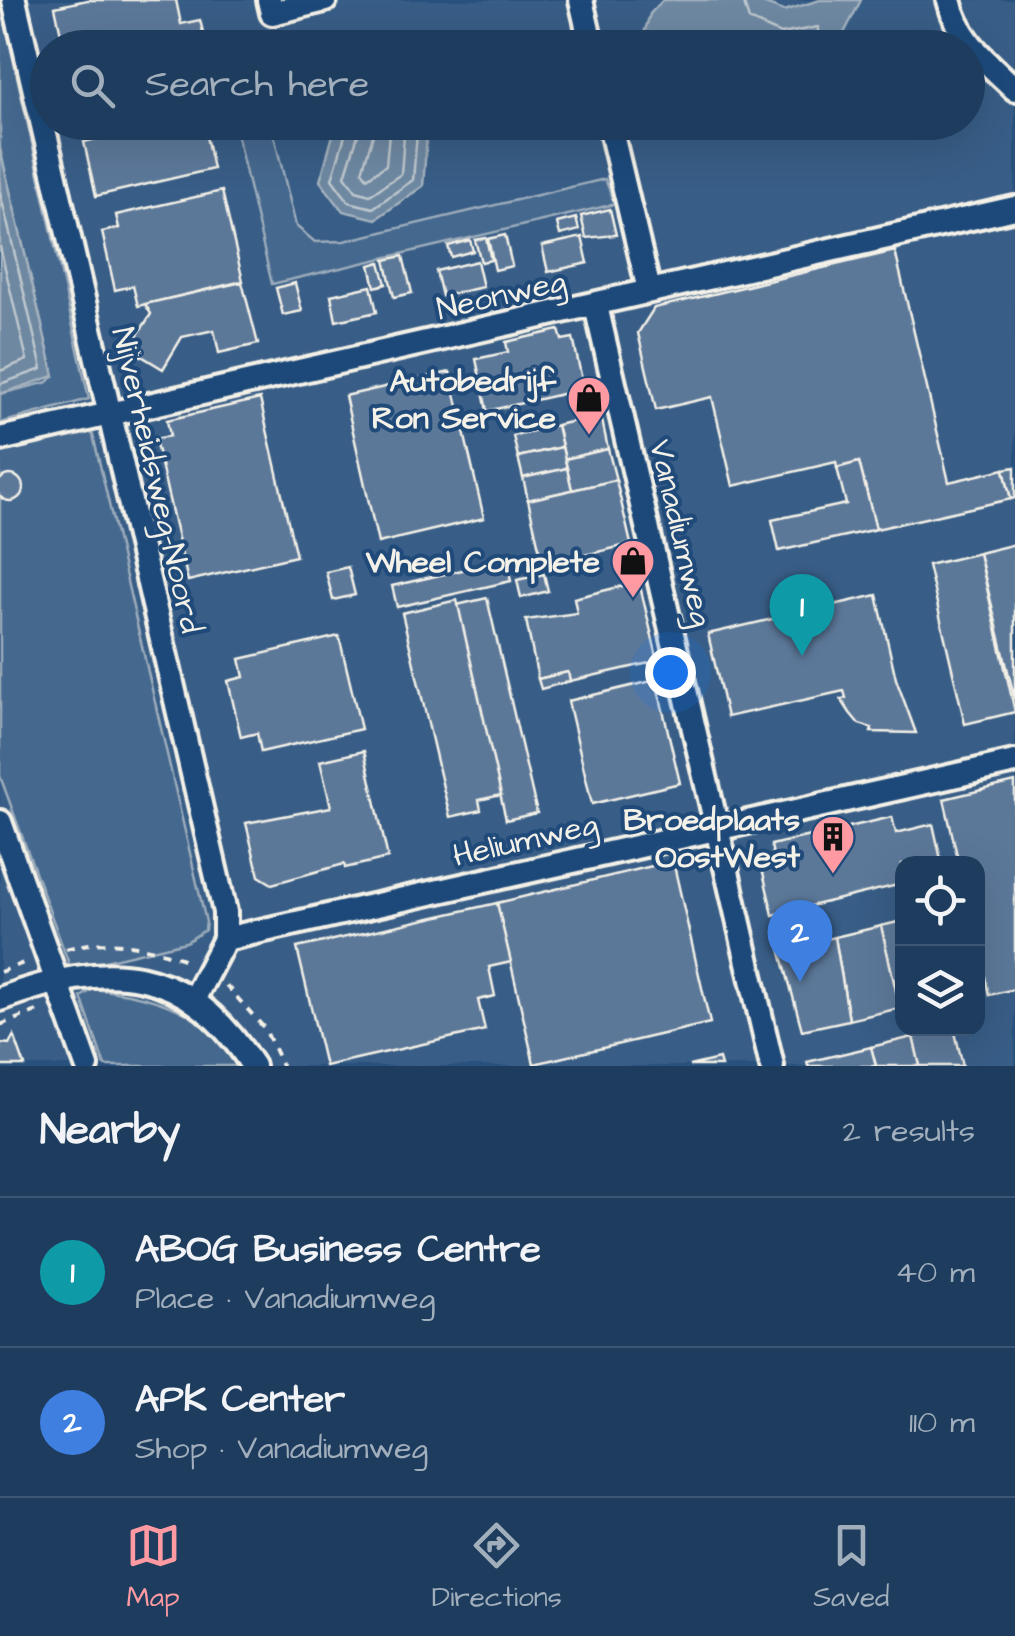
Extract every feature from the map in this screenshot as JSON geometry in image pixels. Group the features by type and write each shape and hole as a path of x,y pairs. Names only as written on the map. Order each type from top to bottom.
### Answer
{"street":[{"name":"Nijverheidsweg-Noord","path":"14,0 30,69"},
{"path":"269,0 272,13 325,0"},
{"path":"581,0 588,30"},
{"path":"950,0 959,30"},
{"path":"985,61 1015,90"},
{"name":"Nijverheidsweg-Noord","path":"46,140 225,912 225,939"},
{"path":"613,140 649,290"},
{"name":"Neonweg","path":"0,439 1015,208"},
{"name":"Vanadiumweg","path":"596,306 772,1066"},
{"name":"Heliumweg","path":"225,939 1015,762"},
{"path":"0,822 87,1066"},
{"path":"193,1000 225,939"},
{"path":"0,998 55,979 118,973 166,984 216,1019 253,1066"}],"path":[{"path":"0,972 77,946 141,946 194,962 250,1009 282,1066"},
{"path":"0,1025 63,1001"}],"shaded area":[{"path":"0,0 1015,0 1015,1066 0,1066"},
{"path":"0,0 89,399 0,423 0,394 48,382 54,376 0,149"},
{"path":"238,140 275,140 296,226 315,242 344,241 605,179 615,204 272,284"},
{"path":"87,429 93,435 206,922 205,930 186,942 75,968 69,964 0,776 0,450"},
{"path":"93,989 135,995 176,1008 211,1031 236,1066 105,1066 81,997"}],"water":[{"path":"663,0 754,0 784,11 820,0 861,0 846,30 645,30 650,14"},
{"path":"332,140 427,140 423,186 376,219 343,211 320,181"},
{"path":"0,149 54,376 0,394"}],"building":[{"path":"87,0 176,0 181,24 200,20 202,30 60,30 55,7"},
{"path":"207,140 213,169 96,196 84,142"},
{"path":"222,191 243,281 138,306 133,286 115,290 102,232 119,228 116,215"},
{"path":"610,209 616,235 586,238 581,216"},
{"path":"576,218 579,230 560,235 557,223"},
{"path":"505,235 512,266 495,270 488,239"},
{"path":"582,237 588,263 548,272 542,246"},
{"path":"486,238 491,260 481,262 475,240"},
{"path":"470,240 473,251 451,257 448,246"},
{"path":"895,251 949,482 1004,469 1011,499 876,529 859,462 837,468 836,462 733,486 712,397 656,410 638,333 654,308"},
{"path":"403,256 412,293 394,297 385,260"},
{"path":"477,261 483,287 442,296 436,271"},
{"path":"380,262 386,284 375,287 370,265"},
{"path":"242,282 258,344 219,353 214,330 182,337 163,369 140,355 143,350 132,344 151,314 145,304"},
{"path":"295,283 302,311 283,315 276,288"},
{"path":"371,286 377,312 336,321 331,295"},
{"path":"559,330 562,340 573,338 584,389 487,411 476,359 508,352 506,342"},
{"path":"450,372 484,518 378,543 345,396"},
{"path":"260,399 296,556 188,581 155,439 170,436 167,420"},
{"path":"601,415 608,449 565,459 557,425"},
{"path":"557,425 562,447 518,457 513,436"},
{"path":"562,447 567,468 523,478 518,457"},
{"path":"608,449 616,480 572,490 565,459"},
{"path":"859,462 876,529 779,551 772,520 846,504 837,468"},
{"path":"1015,467 1015,498 1011,499 1004,469"},
{"path":"567,468 572,490 528,500 523,478"},
{"path":"5,476 15,476 22,483 22,493 15,500 5,500 -1,494 -1,482"},
{"path":"616,480 631,544 543,565 528,500"},
{"path":"1015,544 1015,700 979,553"},
{"path":"979,553 1015,712 965,724 928,565"},
{"path":"506,560 511,581 397,607 392,586"},
{"path":"348,567 355,595 333,600 326,572"},
{"path":"544,574 548,591 521,598 517,580"},
{"path":"639,582 658,661 570,681 568,672 538,679 526,620 577,613 574,598"},
{"path":"877,595 896,679 916,733 871,732 872,728 859,724 850,713 841,699 846,698 844,691 727,717 708,634"},
{"path":"487,598 537,813 506,820 457,605"},
{"path":"457,600 501,795 479,800 481,810 450,817 402,613"},
{"path":"339,636 361,729 261,752 257,733 241,737 228,681 244,677 240,659"},
{"path":"568,672 570,681 541,689 538,679"},
{"path":"656,680 680,783 592,804 568,701"},
{"path":"364,751 388,858 345,868 344,864 272,884 259,876 246,823 331,807 320,761"},
{"path":"1015,782 1015,989 989,995 985,977 985,856 957,856 944,799"},
{"name":"Broedplaats OostWest","path":"892,817 896,833 933,824 940,856 895,856 895,886 773,915 761,864 774,861 771,845"},
{"path":"673,861 710,1023 534,1064 497,903"},
{"path":"497,903 511,962 489,967 495,996 478,1000 485,1030 325,1066 297,948"},
{"path":"895,923 895,986 881,926"},
{"path":"881,926 895,986 895,1009 849,1020 835,937"},
{"path":"835,937 849,1020 802,1030 780,949"},
{"path":"14,1035 25,1066 0,1066 0,1043 9,1044"},
{"path":"956,1036 963,1066 920,1066 913,1037"},
{"path":"913,1037 920,1066 876,1066 871,1047"},
{"path":"871,1047 876,1066 808,1066 807,1062"},
{"path":"719,1059 721,1066 689,1066"}],"place":[{"name":"Autobedrijf Ron Service","path":"589,436"},
{"name":"Wheel Complete","path":"633,599"},
{"name":"ABOG Business Centre","path":"802,656"},
{"name":"Broedplaats OostWest","path":"833,875"},
{"name":"APK Center","path":"800,982"}]}
